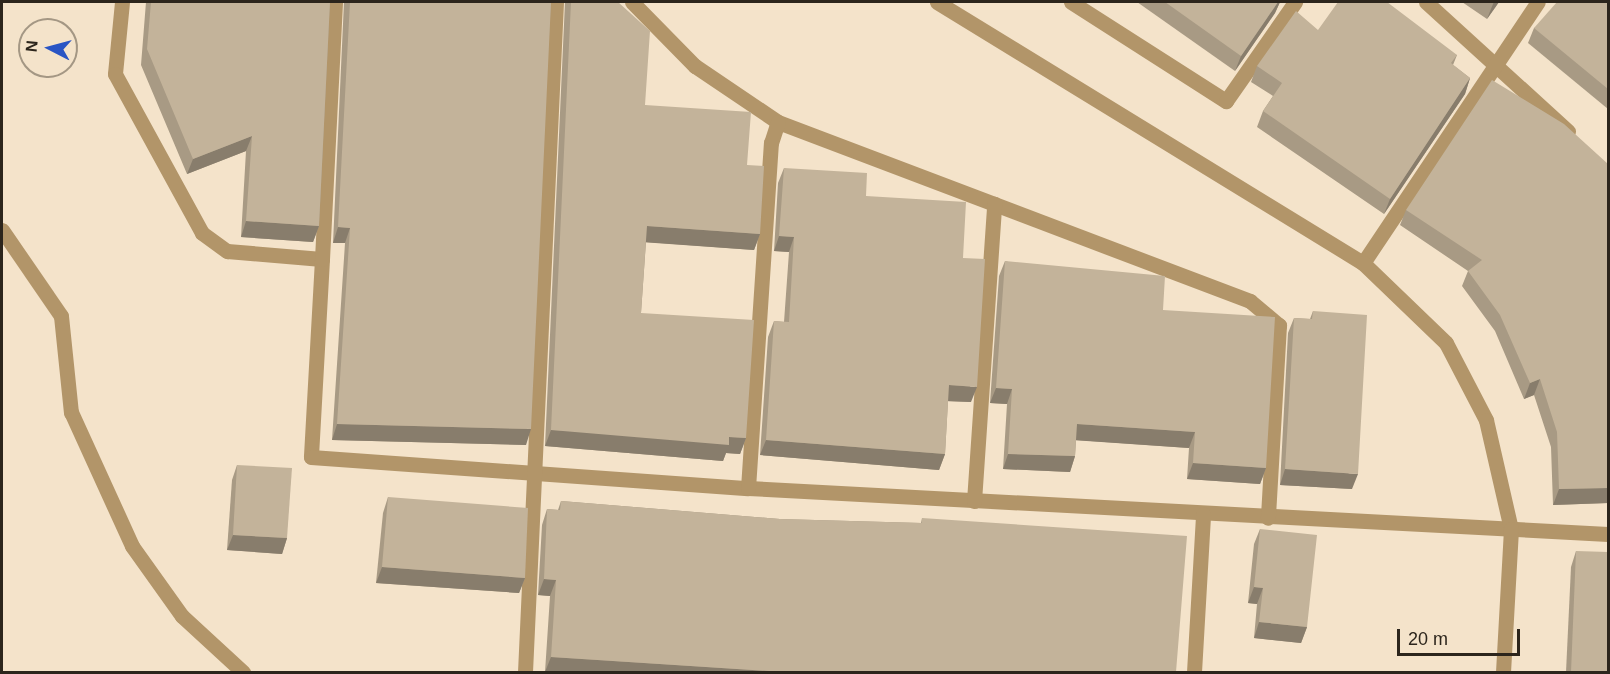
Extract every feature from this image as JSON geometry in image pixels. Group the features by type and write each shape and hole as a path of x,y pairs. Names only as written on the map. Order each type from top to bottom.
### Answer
{"street":[{"path":"122,2 115,74 202,233 227,251 322,259"},
{"path":"335,2 311,457 531,475 748,488 1268,518 1608,534"},
{"path":"525,672 531,475 556,2"},
{"path":"632,2 695,66 778,122 1250,301 1279,325 1268,518"},
{"path":"936,2 1363,262 1446,343 1486,420 1511,529 1503,672"},
{"path":"1071,2 1226,101 1295,2"},
{"path":"1426,2 1583,143"},
{"path":"1363,262 1538,2"},
{"path":"748,488 771,143 778,122"},
{"path":"974,501 994,204"},
{"path":"2,230 62,316 71,412 132,546 182,616 243,672"},
{"path":"1194,672 1203,514"}],"building":[{"path":"151,2 330,2 319,226 246,221 252,136 193,159 147,49"},
{"path":"350,2 551,2 531,429 337,424 350,228 338,227"},
{"path":"571,2 618,2 650,31 645,105 751,112 747,165 764,166 760,234 647,226 641,313 754,320 746,438 729,437 729,445 551,430"},
{"path":"1165,2 1278,2 1241,56"},
{"path":"1338,2 1387,2 1457,55 1451,63 1470,78 1390,199 1263,111 1282,83 1257,66 1296,11 1318,30"},
{"path":"1557,2 1608,2 1608,89 1534,28"},
{"path":"1492,80 1564,124 1608,164 1608,488 1559,489 1557,432 1540,379 1530,383 1500,315 1468,271 1482,260 1406,210"},
{"path":"784,168 867,173 866,196 966,202 963,258 985,259 977,387 949,385 945,454 766,440 774,321 789,322 794,237 779,236"},
{"path":"1005,261 1165,276 1163,310 1275,317 1266,468 1193,463 1195,432 1077,424 1075,456 1008,454 1012,389 996,388"},
{"path":"1313,311 1367,315 1358,474 1285,469 1294,318 1312,319"},
{"path":"237,465 292,468 287,538 233,535"},
{"path":"388,497 528,508 525,578 382,567"},
{"path":"561,501 780,519 922,523 922,518 1187,536 1176,672 784,672 551,657 556,580 544,579 547,509 560,510"},
{"path":"1260,529 1317,535 1307,627 1259,622 1263,588 1254,587"},
{"path":"1576,551 1608,552 1608,672 1571,672"}]}
